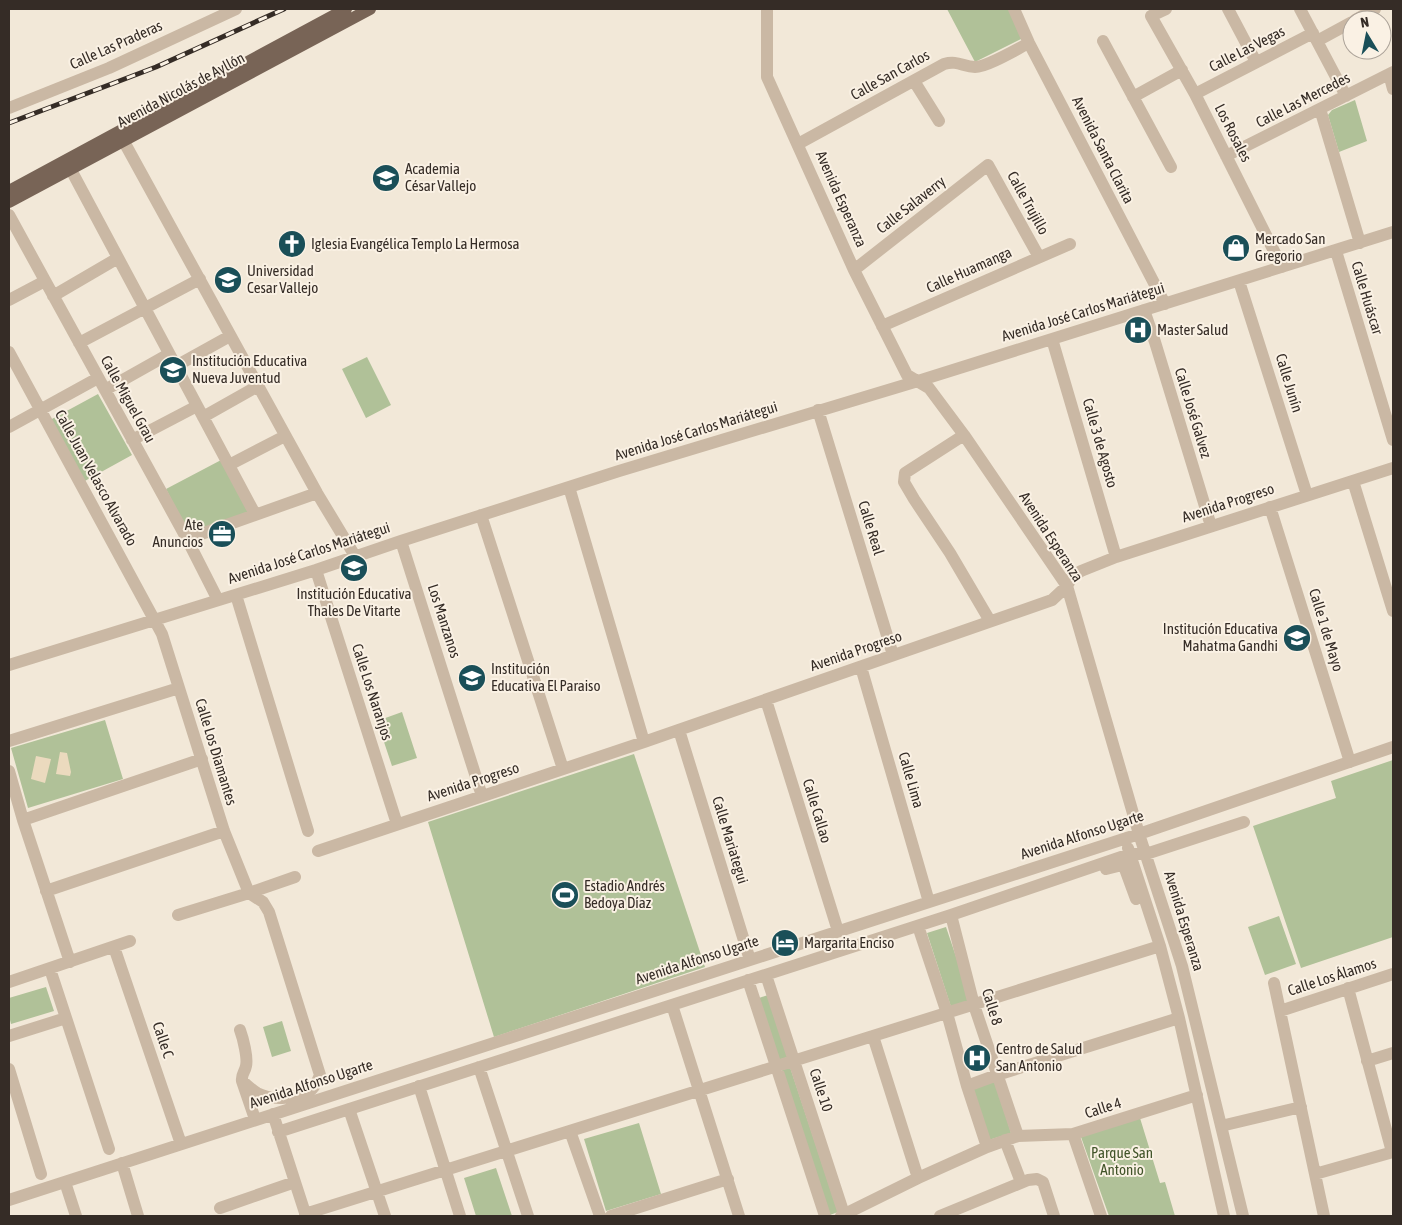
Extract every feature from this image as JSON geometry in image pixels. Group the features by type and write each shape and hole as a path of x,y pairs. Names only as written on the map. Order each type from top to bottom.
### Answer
{"main road":[{"name":"Avenida Nicolás de Ayllón","path":"9,191 346,9"},
{"name":"Avenida Nicolás de Ayllón","path":"9,202 368,9"}],"street":[{"name":"Calle Las Praderas","path":"9,108 109,68 236,9"},
{"name":"Avenida Esperanza","path":"767,9 768,77 854,270 907,375 929,388 964,435 1067,586 1139,834 1182,966 1243,1216"},
{"name":"Avenida Santa Clarita","path":"1014,9 1029,42 1165,304"},
{"name":"Los Rosales","path":"1166,9 1151,16 1195,94 1282,267"},
{"path":"1228,9 1256,62"},
{"path":"1300,9 1346,96"},
{"name":"Calle Las Vegas","path":"1195,94 1256,62 1342,26"},
{"path":"1103,41 1171,167"},
{"name":"Calle San Carlos","path":"798,144 944,64 952,62 974,67 983,65 1029,42"},
{"path":"1133,97 1182,70"},
{"path":"1391,73 1393,89"},
{"name":"Calle Las Mercedes","path":"1226,156 1391,73"},
{"path":"914,81 939,121"},
{"path":"1320,109 1360,243"},
{"path":"123,140 316,493 355,556"},
{"name":"Calle Salaverry","path":"854,270 988,165"},
{"name":"Calle Trujillo","path":"988,165 1039,257"},
{"path":"70,168 255,514"},
{"name":"Calle Miguel Grau","path":"10,220 187,539 218,600"},
{"name":"Avenida José Carlos Mariátegui","path":"9,665 316,570 569,487 918,381 1393,232"},
{"name":"Calle Huamanga","path":"882,326 1070,244"},
{"name":"Calle Huáscar","path":"1336,251 1393,440"},
{"path":"53,296 118,258"},
{"path":"79,343 200,279"},
{"path":"9,300 45,280"},
{"name":"Calle Junín","path":"1239,281 1307,495"},
{"name":"Calle José Galvez","path":"1144,310 1210,526"},
{"path":"176,366 230,336"},
{"name":"Calle 3 de Agosto","path":"1052,339 1116,557"},
{"name":"Calle Juan Velasco Alvarado","path":"9,352 154,619"},
{"path":"105,390 169,354"},
{"path":"9,426 98,378"},
{"path":"132,440 258,386"},
{"name":"Calle Real","path":"818,410 893,655"},
{"path":"964,435 905,473 904,482 950,553 990,621"},
{"path":"229,465 285,436"},
{"name":"Avenida Progreso","path":"318,851 563,770 1052,600 1067,586 1072,577 1116,557 1393,468"},
{"path":"1353,481 1393,611"},
{"path":"569,487 644,742"},
{"path":"187,539 316,493"},
{"name":"Calle 1 de Mayo","path":"1270,507 1350,762"},
{"path":"482,515 563,770"},
{"name":"Los Manzanos","path":"401,541 482,796"},
{"name":"Calle Los Naranjos","path":"316,570 397,824"},
{"path":"236,595 308,831"},
{"name":"Calle Los Diamantes","path":"154,619 162,634 224,831 250,893"},
{"name":"Calle Lima","path":"861,667 929,902"},
{"path":"9,741 179,688"},
{"name":"Calle Callao","path":"766,700 838,931"},
{"name":"Calle Mariategui","path":"679,730 750,960"},
{"name":"Avenida Alfonso Ugarte","path":"9,1200 1139,834 1393,747"},
{"path":"23,820 202,759"},
{"path":"9,771 23,820 70,962"},
{"path":"278,1132 918,926 1130,854 1146,854 1244,822"},
{"path":"46,891 224,831"},
{"path":"1126,838 1157,947 1180,1018 1224,1216"},
{"path":"1073,874 1094,872 1122,865 1157,947"},
{"path":"178,915 295,877"},
{"path":"242,1080 256,1093 273,1099 304,1093 313,1088 320,1075 269,912 263,902 250,893"},
{"name":"Calle 8","path":"951,915 974,1005 997,1075 1022,1182"},
{"path":"918,926 947,1013 967,1086 987,1147"},
{"path":"9,982 130,941"},
{"name":"Calle C","path":"114,947 181,1144"},
{"path":"272,1114 306,1215 376,1191 1157,947"},
{"path":"50,969 108,1149"},
{"name":"Calle Los Álamos","path":"1280,1010 1393,974"},
{"name":"Calle 10","path":"766,975 842,1215"},
{"path":"748,980 824,1216"},
{"path":"1274,983 1324,1216"},
{"path":"1315,1174 1392,1152 1348,988"},
{"path":"672,1005 739,1216"},
{"path":"9,1036 66,1018"},
{"path":"967,1086 1180,1018"},
{"path":"240,1030 246,1062 241,1076 255,1120"},
{"path":"873,1036 918,1178"},
{"path":"1367,1061 1393,1053"},
{"path":"479,1067 528,1216"},
{"path":"9,1070 42,1174"},
{"path":"419,1086 460,1216"},
{"name":"Calle 4","path":"842,1215 918,1178 987,1147 1012,1138 1073,1134 1197,1095"},
{"path":"1221,1126 1301,1107"},
{"path":"349,1109 384,1216"},
{"path":"570,1131 600,1216"},
{"path":"1073,1134 1101,1216"},
{"path":"122,1163 138,1216"},
{"path":"940,1216 1022,1182 1037,1179 1043,1182 1054,1216"},
{"path":"611,1216 728,1180"},
{"path":"65,1182 76,1216"},
{"path":"220,1208 295,1182"}],"green space":[{"path":"947,9 1014,9 1027,36 975,62"},
{"path":"1355,100 1367,141 1339,152 1328,115 1332,110"},
{"path":"367,357 391,405 366,418 342,369"},
{"path":"98,394 132,455 83,482 50,420"},
{"path":"223,459 251,513 190,536 166,489"},
{"path":"402,712 417,758 392,766 377,721"},
{"path":"105,720 123,779 28,808 11,748"},
{"name":"Estadio Andrés Bedoya Díaz","path":"634,754 705,967 494,1037 428,822"},
{"path":"1393,760 1393,937 1301,968 1253,826 1336,798 1331,781"},
{"path":"1279,916 1296,964 1265,975 1248,927"},
{"path":"946,927 971,1001 951,1007 927,933"},
{"path":"46,987 54,1011 11,1024 9,998"},
{"path":"768,995 788,1057 778,1060 759,998"},
{"path":"282,1021 291,1051 272,1057 263,1027"},
{"path":"790,1067 838,1212 830,1215 782,1070"},
{"path":"995,1081 1011,1133 989,1140 973,1088"},
{"name":"Parque San Antonio","path":"1140,1118 1160,1183 1165,1182 1175,1216 1109,1216 1081,1137"},
{"path":"639,1123 661,1194 606,1211 584,1139"},
{"path":"496,1168 512,1216 476,1216 464,1178"}],"shaded area":[{"path":"60,752 67,753 71,772 70,776 56,774"},
{"path":"36,756 51,759 45,783 31,779"}],"railway":[{"path":"9,123 156,67 284,9"}],"place":[{"name":"Academia César Vallejo","path":"386,178"},
{"name":"Iglesia Evangélica Templo La Hermosa","path":"292,244"},
{"name":"Mercado San Gregorio","path":"1236,248"},
{"name":"Universidad Cesar Vallejo","path":"228,280"},
{"name":"Master Salud","path":"1138,330"},
{"name":"Institución Educativa Nueva Juventud","path":"173,370"},
{"name":"Ate Anuncios","path":"222,534"},
{"name":"Institución Educativa Thales De Vitarte","path":"354,568"},
{"name":"Institución Educativa Mahatma Gandhi","path":"1297,638"},
{"name":"Institución Educativa El Paraiso","path":"472,678"},
{"name":"Estadio Andrés Bedoya Díaz","path":"565,895"},
{"name":"Margarita Enciso","path":"785,943"},
{"name":"Centro de Salud San Antonio","path":"977,1058"}]}
